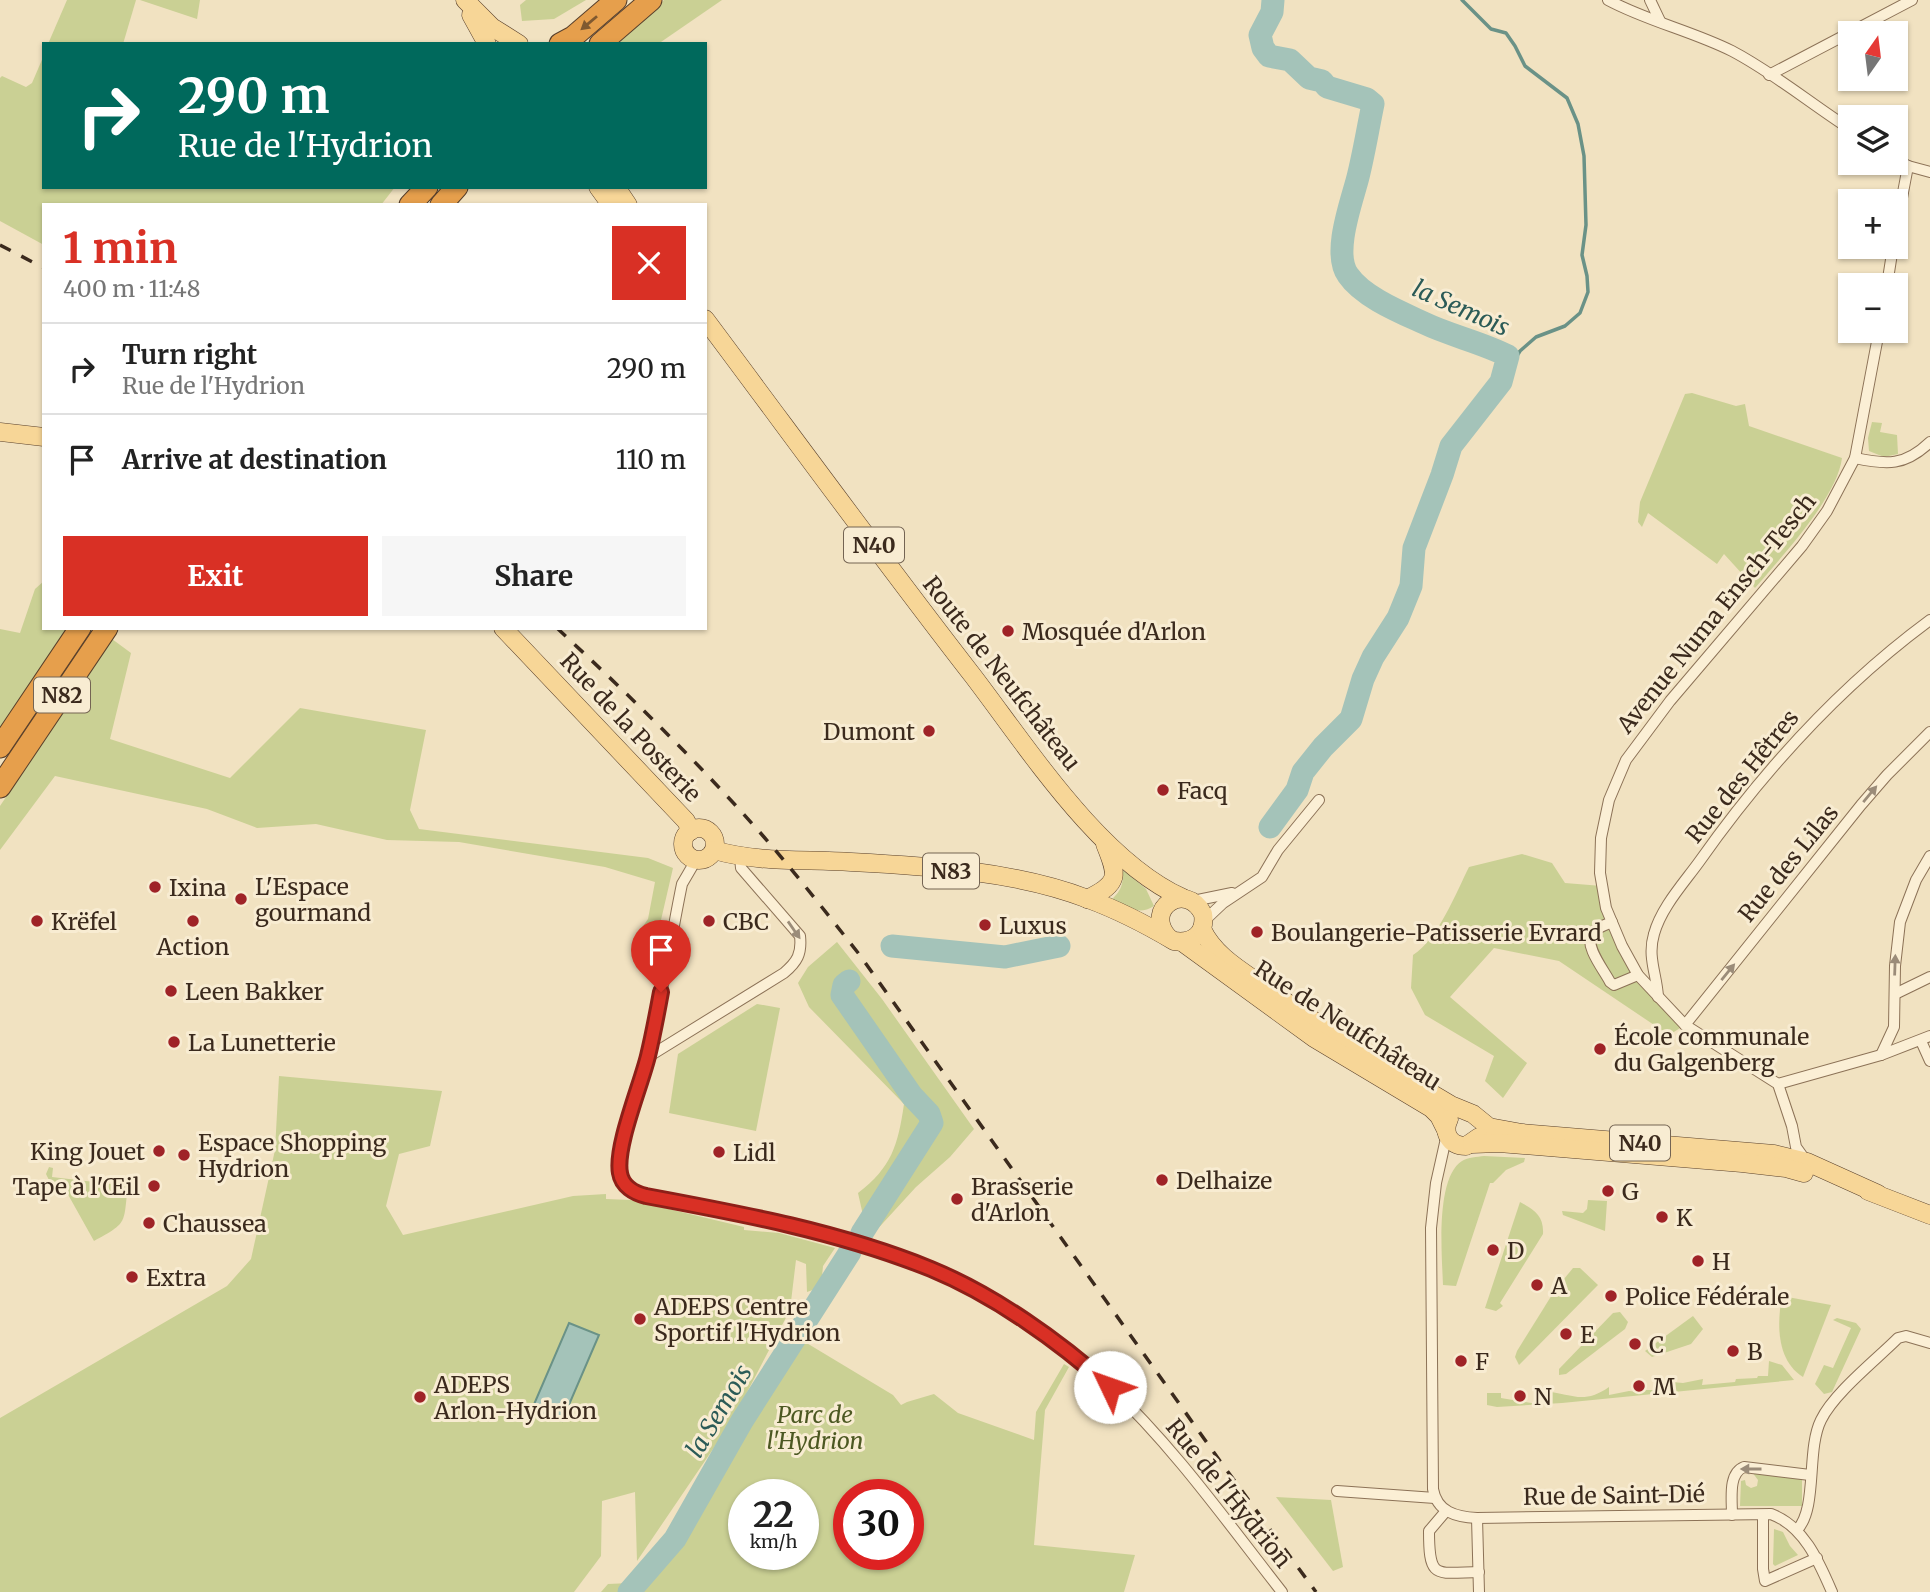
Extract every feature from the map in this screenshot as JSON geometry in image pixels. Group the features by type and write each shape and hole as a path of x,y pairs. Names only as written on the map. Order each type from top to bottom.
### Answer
{"highway":[{"path":"564,42 616,0"},
{"path":"602,42 651,0"},
{"path":"412,203 425,189"},
{"path":"443,203 455,189"},
{"name":"N82","path":"0,747 79,630"},
{"name":"N82","path":"0,786 106,630"}],"main road":[{"path":"464,0 486,42"},
{"path":"464,0 492,27 516,42"},
{"name":"Route de Neufchâteau","path":"707,322 1045,770 1102,838 1145,878 1188,899"},
{"path":"0,432 42,437"},
{"name":"Rue de la Posterie","path":"505,630 676,811 691,831"},
{"name":"Rue de la Posterie","path":"696,860 686,854 684,840 691,831 699,829 709,833 715,841 714,850 740,857 867,863 990,875 1087,899 1175,939"},
{"path":"1087,899 1107,889 1114,875 1114,867 1102,838"},
{"path":"696,860 705,859 714,850"},
{"name":"Route de Neufchâteau","path":"1145,878 1161,911"},
{"path":"1161,911 1173,900 1188,899"},
{"name":"N40","path":"1188,899 1199,906 1203,925"},
{"name":"Rue de la Posterie","path":"1125,915 1144,916 1161,911"},
{"name":"N40","path":"1161,911 1160,925 1175,939"},
{"path":"1175,939 1198,936 1203,925"},
{"name":"Rue de Neufchâteau","path":"1203,925 1206,938 1222,956 1319,1026 1496,1129 1738,1149 1790,1160 1930,1215"},
{"name":"Rue de Neufchâteau","path":"1175,939 1314,1038 1431,1108 1439,1116 1447,1132"},
{"path":"1451,1116 1472,1116 1479,1136 1469,1145 1455,1144 1447,1132 1451,1116"},
{"name":"Rue de Neufchâteau","path":"1469,1145 1499,1143 1790,1160"}],"street":[{"path":"1608,0 1628,11 1660,21 1732,51 1838,121"},
{"path":"1650,0 1660,21"},
{"path":"1769,75 1912,0"},
{"path":"1908,166 1930,172"},
{"name":"Avenue Numa Ensch-Tesch","path":"1778,1084 1685,1025 1638,975 1606,908 1600,873 1601,838 1609,800 1626,760 1670,701 1802,546 1827,511 1855,458 1877,343"},
{"path":"1855,458 1893,463 1917,454 1930,442"},
{"name":"Rue des Hêtres","path":"1658,997 1650,961 1654,934 1677,892 1716,837 1747,795 1826,708 1873,664 1930,620"},
{"name":"Rue des Lilas","path":"1685,1025 1861,805 1930,732"},
{"path":"1203,925 1223,903 1262,877 1278,850 1319,800"},
{"path":"1881,1055 1894,1027 1896,946 1900,922 1916,880 1930,856"},
{"path":"648,1057 796,963 801,949 800,936 741,868 740,857"},
{"name":"Rue de l'Hydrion","path":"696,860 682,884 648,1057 620,1153 620,1175 624,1183 635,1193 646,1196 768,1220 882,1251 933,1270 983,1295 1084,1364 1110,1387 1168,1448 1282,1592"},
{"path":"1188,899 1219,897 1245,889"},
{"path":"1612,922 1595,930 1590,936 1590,944 1614,985 1638,975"},
{"path":"1895,994 1930,977"},
{"path":"1790,1160 1794,1137 1778,1084 1881,1055 1925,1038 1930,1061"},
{"path":"1447,1132 1434,1193 1431,1228 1434,1498 1446,1511 1429,1531 1429,1562 1433,1569 1440,1573 1479,1573"},
{"path":"1790,1160 1794,1137"},
{"path":"1441,1166 1469,1145"},
{"path":"1832,1592 1817,1558 1797,1530 1805,1518 1808,1506 1815,1436 1821,1420 1830,1405 1898,1338 1906,1336 1930,1343"},
{"path":"1732,1515 1733,1475 1737,1470 1744,1467 1810,1475"},
{"path":"1337,1491 1434,1498"},
{"name":"Rue de Saint-Dié","path":"1446,1511 1454,1515 1477,1518 1763,1515 1779,1517 1797,1530"},
{"path":"1763,1515 1765,1581 1817,1558"},
{"path":"1477,1518 1479,1592"}],"green space":[{"path":"67,0 136,0 124,42 49,42"},
{"path":"140,0 200,0 197,19"},
{"path":"526,0 586,0 554,19 522,21 520,5"},
{"path":"664,0 722,0 661,42 620,42"},
{"path":"42,60 42,189 393,189 383,203 42,203 42,244 0,221 0,78 2,76 26,87 32,83"},
{"path":"1692,393 1736,406 1745,404 1749,426 1842,458 1838,474 1819,509 1755,588 1724,554 1717,564 1648,513 1642,527 1638,522 1640,502 1685,394"},
{"path":"1872,422 1882,423 1880,432 1897,435 1898,454 1884,457 1869,451 1868,438"},
{"path":"42,583 42,630 69,630 0,730 0,629 20,633 35,589"},
{"path":"112,639 131,653 110,739 230,778 300,708 426,730 410,810 419,829 648,858 673,868 652,959 641,969 639,932 648,919 655,882 605,867 459,842 387,840 316,824 257,828 207,809 55,776 0,850 0,806"},
{"path":"1522,854 1552,863 1565,883 1602,886 1638,975 1685,1025 1669,1035 1559,961 1494,948 1450,997 1527,1063 1503,1098 1485,1081 1494,1056 1425,1015 1411,988 1413,955 1438,927 1469,867"},
{"path":"1123,871 1146,889 1154,906 1138,910 1110,901 1121,888"},
{"path":"837,942 882,999 974,1129 950,1157 916,1187 872,1235 867,1233 858,1193 886,1164 896,1143 904,1104 809,1007 798,983 808,967"},
{"path":"757,1004 780,1008 756,1131 669,1113 678,1054"},
{"name":"ADEPS Arlon-Hydrion","path":"279,1076 442,1091 430,1146 399,1154 386,1206 403,1235 573,1196 606,1194 606,1199 631,1200 744,1227 744,1230 779,1233 835,1248 823,1266 821,1287 807,1292 806,1264 796,1260 790,1310 732,1421 637,1561 635,1492 602,1501 601,1556 574,1592 0,1592 0,1418 227,1286 251,1259 275,1150"},
{"path":"1484,1156 1525,1158 1524,1162 1506,1170 1490,1183 1456,1286 1443,1285 1441,1238 1448,1183 1453,1170 1462,1161"},
{"path":"49,1167 53,1168 52,1177 128,1186 124,1215 119,1225 94,1241 61,1182 52,1186 46,1174"},
{"path":"1588,1200 1607,1201 1605,1231 1563,1215 1562,1211 1583,1213 1587,1209"},
{"path":"1520,1202 1538,1214 1543,1234 1500,1303 1503,1306 1496,1311 1485,1308"},
{"path":"1573,1268 1580,1268 1598,1285 1519,1365 1515,1357 1517,1351 1555,1290"},
{"path":"1782,1296 1831,1305 1803,1377 1788,1361 1780,1340"},
{"path":"1620,1312 1628,1322 1625,1329 1566,1374 1559,1375 1559,1369 1613,1313"},
{"path":"1693,1316 1703,1329 1691,1344 1652,1357 1645,1351"},
{"path":"1837,1318 1856,1323 1861,1329 1832,1392 1824,1394 1815,1384 1824,1365 1833,1368 1851,1328 1833,1320"},
{"name":"Parc de l'Hydrion","path":"790,1333 893,1395 901,1405 934,1394 958,1413 1034,1440 1036,1412 1064,1364 1069,1367 1045,1410 1034,1545 1135,1555 1124,1592 601,1592 608,1584 630,1583 660,1551"},
{"path":"1769,1361 1782,1365 1794,1380 1562,1403 1497,1407 1487,1405 1487,1393 1501,1393 1501,1398 1537,1404 1540,1392 1544,1391 1585,1397 1609,1387 1609,1395 1660,1390 1661,1381 1683,1383 1703,1379 1702,1385 1735,1382 1736,1379 1768,1376"},
{"path":"1752,1472 1802,1479 1802,1506 1740,1506 1741,1481 1745,1480 1746,1485 1751,1488 1757,1486 1758,1480"},
{"path":"1276,1497 1331,1500 1343,1567 1333,1571"},
{"path":"1774,1529 1783,1532 1798,1555 1775,1566 1773,1564"}],"water":[{"path":"569,1323 599,1335 562,1421 532,1409"}],"waterway":[{"name":"la Semois","path":"1270,827 1297,790 1303,772 1351,719 1363,679 1373,657 1398,618 1411,586 1414,548 1451,446 1501,382 1508,356 1393,309 1372,297 1348,275 1342,254 1343,241 1373,104 1367,99 1327,87 1322,81 1309,78 1290,60 1269,56 1263,48 1260,35 1272,12 1273,0"},
{"path":"1462,0 1491,29 1506,33 1525,66 1567,98 1578,124 1584,156 1586,225 1582,255 1588,292 1580,313 1565,326 1536,337 1520,351 1501,382"},
{"name":"la Semois","path":"892,946 1005,957 1059,946"},
{"name":"la Semois","path":"849,981 844,985 842,995 912,1096 929,1114 932,1123 862,1233"},
{"name":"la Semois","path":"629,1592 675,1539 742,1421 850,1252"}],"railway":[{"path":"0,245 42,267"},
{"path":"559,630 663,730 739,810 859,954 1316,1592"}],"place":[{"name":"Mosquée d'Arlon","path":"1008,631"},
{"name":"Dumont","path":"929,731"},
{"name":"Facq","path":"1163,790"},
{"name":"Ixina","path":"155,887"},
{"name":"L'Espace gourmand","path":"241,899"},
{"name":"Krëfel","path":"37,921"},
{"name":"Action","path":"193,921"},
{"name":"CBC","path":"709,921"},
{"name":"Luxus","path":"985,925"},
{"name":"Boulangerie-Patisserie Evrard","path":"1257,932"},
{"name":"Leen Bakker","path":"171,991"},
{"name":"La Lunetterie","path":"174,1042"},
{"name":"École communale du Galgenberg","path":"1600,1049"},
{"name":"King Jouet","path":"159,1151"},
{"name":"Lidl","path":"719,1152"},
{"name":"Espace Shopping Hydrion","path":"184,1155"},
{"name":"Delhaize","path":"1162,1180"},
{"name":"Tape à l'Œil","path":"154,1186"},
{"name":"G","path":"1608,1191"},
{"name":"Brasserie d'Arlon","path":"957,1199"},
{"name":"K","path":"1662,1217"},
{"name":"Chaussea","path":"149,1223"},
{"name":"D","path":"1493,1250"},
{"name":"H","path":"1698,1261"},
{"name":"Extra","path":"132,1277"},
{"name":"A","path":"1537,1285"},
{"name":"Police Fédérale","path":"1611,1296"},
{"name":"ADEPS Centre Sportif l'Hydrion","path":"640,1319"},
{"name":"E","path":"1566,1334"},
{"name":"C","path":"1635,1344"},
{"name":"B","path":"1733,1351"},
{"name":"F","path":"1461,1361"},
{"name":"M","path":"1639,1386"},
{"name":"N","path":"1520,1396"},
{"name":"ADEPS Arlon-Hydrion","path":"420,1397"}],"route":[{"path":"661,992 648,1057 620,1153 620,1175 635,1193 824,1233 933,1270 983,1295 1042,1333 1110,1387"}]}
